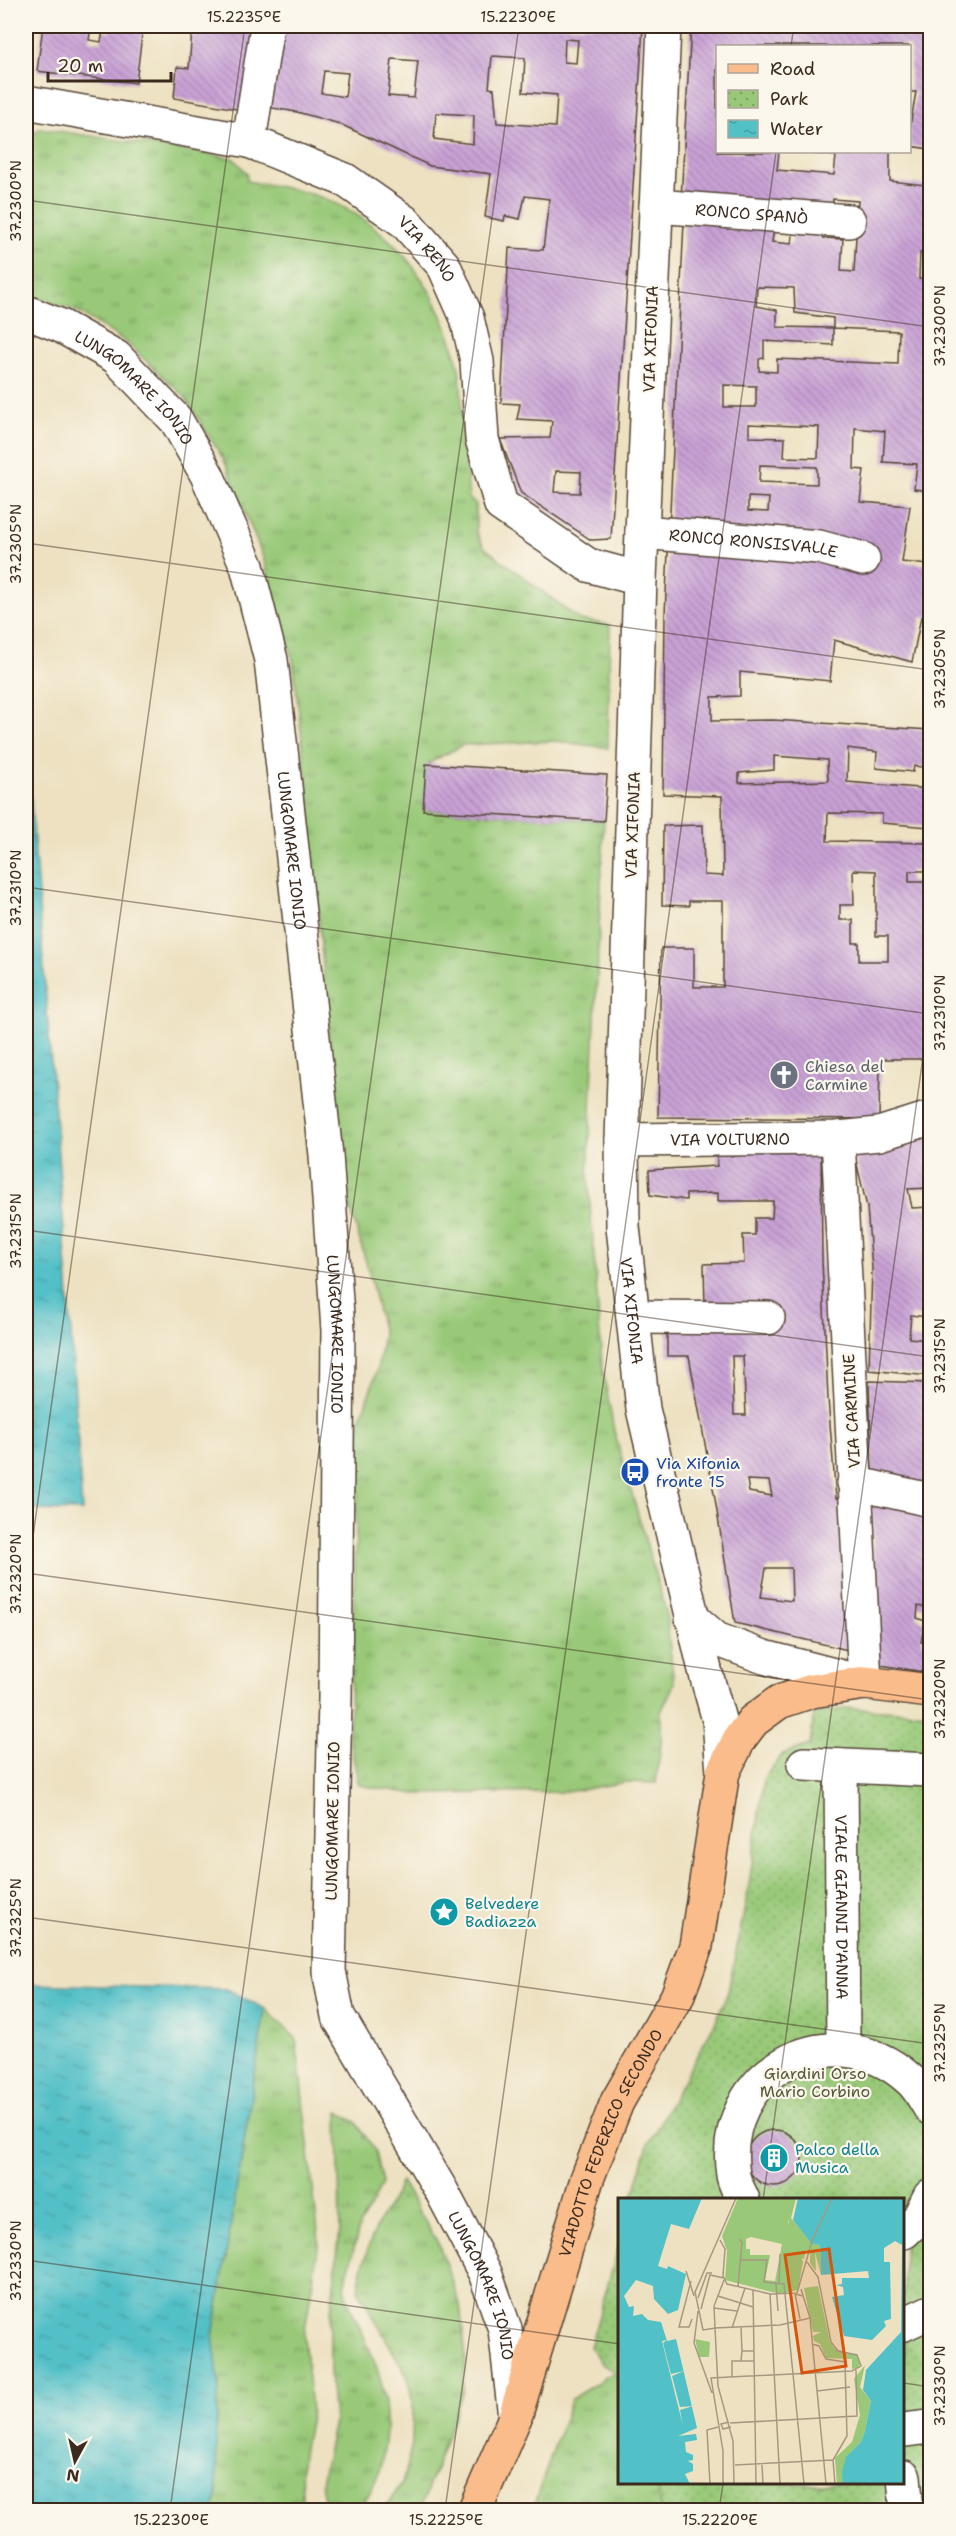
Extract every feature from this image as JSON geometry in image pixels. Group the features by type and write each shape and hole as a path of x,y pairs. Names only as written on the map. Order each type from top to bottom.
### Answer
{"main road":[{"name":"VIADOTTO FEDERICO SECONDO","path":"475,2511 515,2417 587,2179 617,2102 677,1996 696,1946 723,1772 740,1738 753,1721 779,1702 812,1691 865,1683 930,1691"}],"street":[{"path":"249,141 267,26"},
{"name":"VIA XIFONIA","path":"664,26 640,579 622,1140 623,1227 643,1409 719,1719 723,1772"},
{"name":"VIA RENO","path":"29,103 249,141 345,180 405,222 444,266 467,318 477,361 482,439 501,505 588,565 640,579"},
{"name":"RONCO SPANÒ","path":"656,206 849,221"},
{"name":"LUNGOMARE IONIO","path":"26,312 62,326 116,357 176,420 207,475 247,566 272,660 326,1155 338,1329 335,1698 329,1971 338,2016 441,2190 485,2273 505,2329 515,2417"},
{"name":"RONCO RONSISVALLE","path":"642,532 819,547 863,559"},
{"name":"VIA VOLTURNO","path":"622,1140 838,1138 879,1134 930,1118"},
{"name":"VIA CARMINE","path":"838,1138 865,1683"},
{"path":"633,1317 768,1318"},
{"path":"854,1483 930,1500"},
{"path":"693,1618 716,1640 764,1657 865,1683"},
{"path":"804,1764 930,1770"},
{"name":"VIALE GIANNI D'ANNA","path":"842,1766 843,2049"},
{"path":"742,2198 733,2176 732,2137 745,2100 772,2070 807,2053 843,2049 881,2059 910,2079 930,2108"},
{"path":"905,2230 919,2218 930,2196"},
{"path":"905,2323 930,2312"},
{"path":"905,2430 930,2427"},
{"path":"904,2485 907,2511"}],"green space":[{"path":"39,128 233,158 247,173 247,181 321,197 356,214 378,230 397,248 429,291 442,315 451,341 461,378 469,499 476,504 476,532 484,547 580,620 610,625 608,748 555,741 463,745 427,764 424,810 604,821 588,1174 602,1365 614,1431 666,1612 674,1684 661,1712 661,1744 656,1783 627,1782 566,1792 416,1794 359,1785 349,1738 360,1420 377,1371 383,1334 370,1276 341,1175 308,795 293,660 263,557 224,460 185,397 126,342 79,312 26,294 26,148 28,148 29,140"},
{"name":"Giardini Orso Mario Corbino","path":"850,1708 930,1713 930,2510 662,2510 656,2485 905,2485 905,2198 633,2198 648,2144 715,2023 728,1992 748,1892 764,1778 783,1754 810,1745 814,1714"},
{"path":"265,2009 296,2038 319,2241 304,2336 311,2411 301,2464 302,2497 306,2510 213,2510 217,2500 216,2432 219,2383 213,2336"},
{"path":"338,2112 356,2122 375,2151 382,2183 360,2224 345,2283 346,2296 377,2368 386,2412 381,2464 368,2496 358,2510 326,2510 321,2482 334,2422 330,2376 330,2321 340,2229"},
{"path":"401,2181 439,2245 460,2304 466,2359 463,2391 420,2510 383,2510 402,2484 412,2444 413,2406 408,2378 358,2289 370,2241"},
{"path":"618,2249 618,2379 614,2372 602,2364 590,2347"},
{"path":"614,2372 618,2379 618,2485 656,2485 662,2510 532,2510 571,2399"}],"water":[{"path":"26,788 30,790 68,1283 82,1511 26,1510"},
{"path":"26,1984 227,1989 265,2009 213,2336 219,2383 216,2432 217,2500 213,2510 26,2510"}],"building":[{"path":"43,26 91,26 89,40 101,42 103,31 110,32 111,26 143,26 136,83 37,71"},
{"path":"172,26 255,26 242,110 174,98 177,67 189,68 192,30"},
{"path":"280,26 643,26 611,539 591,540 521,493 500,439 550,438 552,421 517,419 520,404 501,403 509,248 543,250 549,199 525,196 520,219 505,216 504,221 485,217 491,174 430,166 340,124 297,112 266,107","holes":["565,39 578,40 576,63 564,62","492,56 525,58 523,92 557,95 555,127 497,123 494,89 489,88","392,59 418,61 414,98 388,96","324,71 348,73 345,97 321,93","436,113 474,115 473,144 434,139","556,471 581,472 580,493 554,492"]},
{"path":"691,26 930,26 930,254 920,253 919,279 930,280 930,491 914,489 917,464 883,462 885,431 855,428 854,469 864,470 860,502 910,506 902,562 928,565 930,554 930,619 921,617 912,662 834,640 830,681 740,672 740,696 712,697 712,721 773,720 930,730 930,768 914,766 913,772 876,768 877,752 848,748 847,782 930,789 929,827 882,823 882,814 828,813 827,841 930,843 929,871 909,871 909,882 928,882 930,876 930,1059 880,1059 879,1119 658,1117 661,948 694,948 694,987 723,987 723,901 689,901 689,906 662,905 663,826 703,825 704,875 723,876 722,796 663,794 665,614 684,222 775,221 772,242 792,244 794,223 825,226 823,238 843,239 841,271 854,272 858,201 833,199 832,211 681,199","holes":["757,287 794,288 795,313 833,318 833,328 777,327 777,310 756,306","833,328 899,331 898,364 777,359 777,372 759,371 759,359 764,358 764,341 833,345","724,385 756,386 756,407 724,407","749,424 819,427 818,458 784,457 785,438 749,437","760,465 817,467 817,484 759,482","748,497 769,498 768,512 748,511","774,756 827,760 828,781 739,783 739,773 774,770","853,870 876,871 876,936 888,936 888,961 859,961 859,943 853,943 853,920 840,920 840,905 854,905"]},
{"path":"426,764 607,775 604,821 423,810"},
{"path":"930,1127 930,1188 908,1189 912,1208 930,1207 930,1298 927,1317 911,1315 909,1338 930,1340 930,1376 869,1370 872,1268 867,1207 853,1148"},
{"path":"717,1149 821,1149 822,1261 828,1399 836,1498 844,1499 852,1651 735,1623 689,1356 667,1356 667,1324 705,1310 704,1264 744,1263 743,1235 755,1235 755,1218 772,1218 773,1201 718,1201 718,1193 686,1194 686,1200 650,1195 649,1170 717,1166","holes":["732,1356 743,1356 746,1415 734,1415","747,1480 769,1481 772,1496 749,1492","766,1568 791,1568 792,1601 761,1597"]},
{"path":"869,1381 930,1383 930,1453 927,1469 930,1469 930,1489 872,1475"},
{"path":"872,1496 930,1512 930,1608 918,1606 917,1618 925,1621 921,1642 930,1645 930,1673 875,1664"},
{"name":"Palco della Musica","path":"769,2130 779,2130 794,2138 800,2147 802,2158 800,2169 794,2178 779,2186 769,2186 758,2181 751,2174 746,2163 746,2153 751,2142 758,2135"}],"place":[{"name":"Chiesa del Carmine","path":"784,1075"},
{"name":"Via Xifonia fronte 15","path":"635,1472"},
{"name":"Belvedere Badiazza","path":"444,1912"},
{"name":"Palco della Musica","path":"774,2158"}]}
